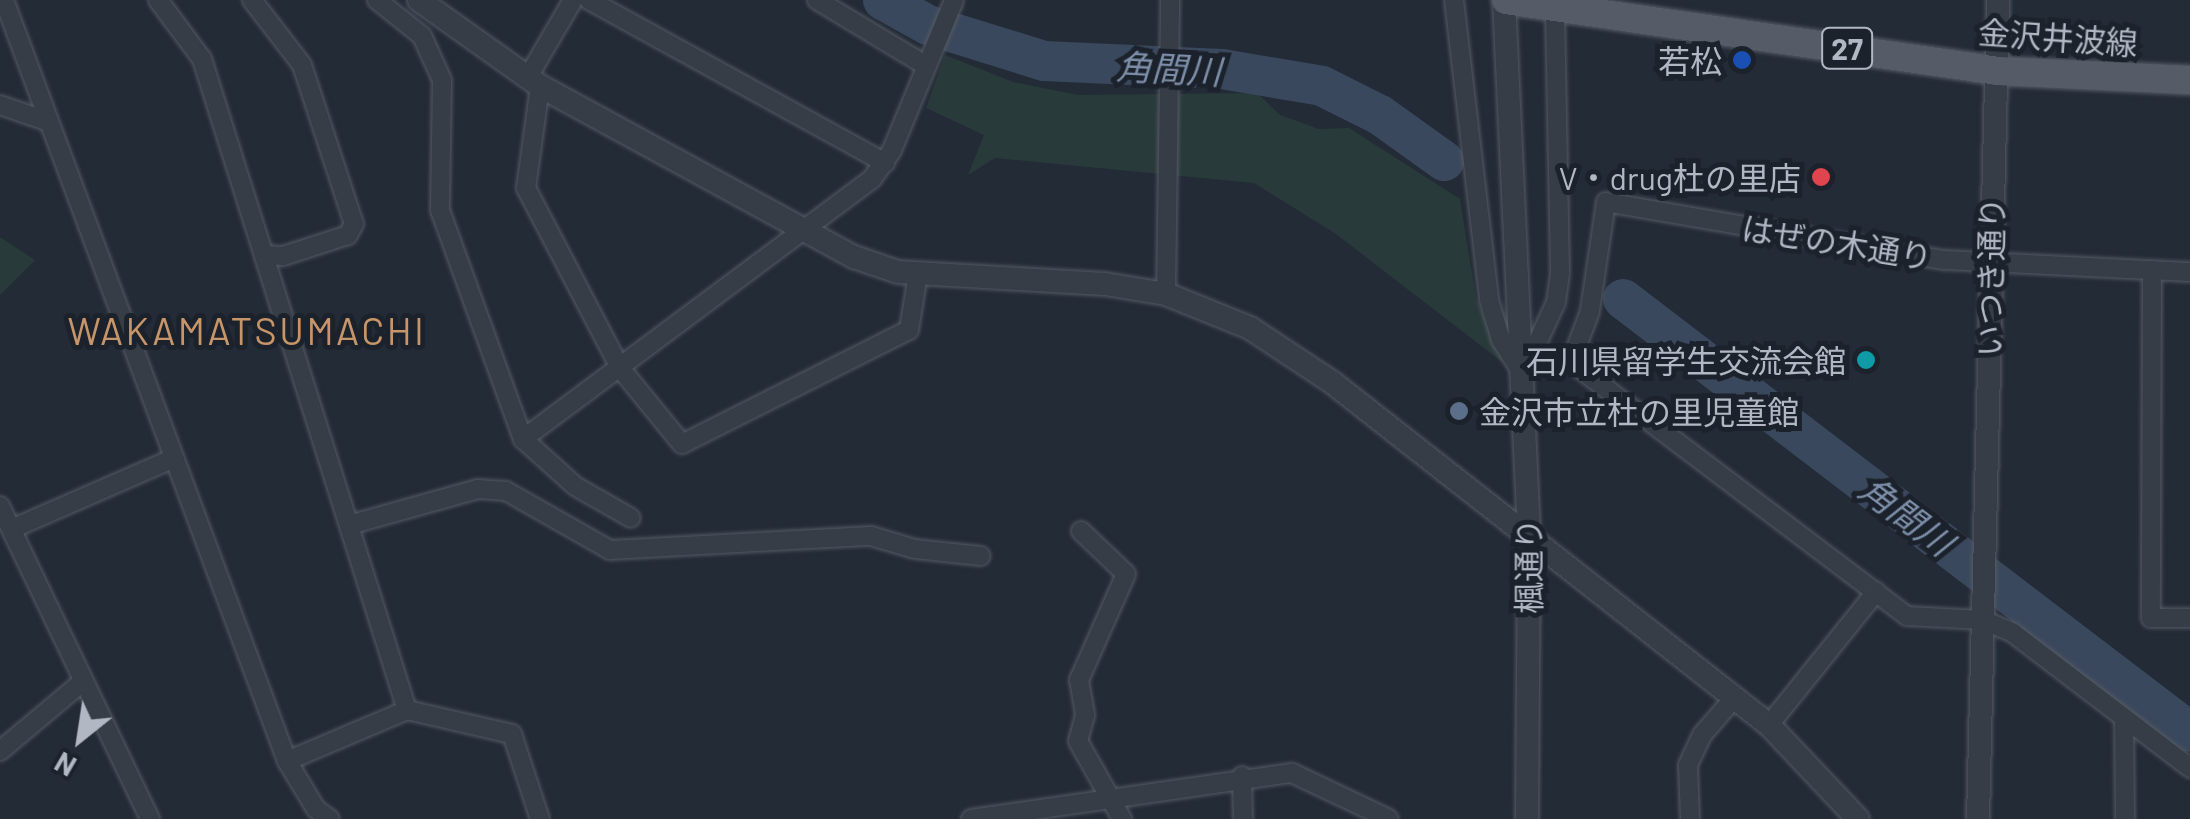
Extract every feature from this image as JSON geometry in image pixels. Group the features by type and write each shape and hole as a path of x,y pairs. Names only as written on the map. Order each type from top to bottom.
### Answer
{"main road":[{"name":"金沢井波線","path":"1505,0 1996,71 2190,80"}],"street":[{"path":"4,0 287,760 316,809 330,819"},
{"path":"158,0 202,59 407,710"},
{"path":"252,0 302,64 354,224 348,235 284,256 264,255"},
{"path":"377,0 422,36 442,80 440,210 523,439 575,486 631,518"},
{"path":"420,0 534,81 804,233 854,257 918,274 1105,284 1166,294 1250,328 1333,383 1769,725 1858,819"},
{"path":"573,0 534,81 526,188 620,368 682,444 910,330 918,274"},
{"path":"589,0 885,163"},
{"path":"817,0 927,66"},
{"path":"523,439 804,233 885,163 954,0"},
{"path":"1166,294 1170,0"},
{"path":"1454,0 1488,300 1501,340 1523,374"},
{"name":"楓通り","path":"1505,0 1529,534 1527,819"},
{"name":"いつき通り","path":"1983,608 1998,0"},
{"path":"1523,374 1556,302 1560,272 1555,8"},
{"path":"0,105 46,120"},
{"name":"はぜの木通り","path":"1876,592 1572,362 1590,311 1606,202 1824,244 1990,264 2190,272"},
{"path":"2152,270 2151,618 2190,618"},
{"path":"14,528 174,458"},
{"path":"349,525 478,489 506,491 610,550 871,536 982,556"},
{"path":"0,506 14,528 81,683 150,819"},
{"path":"1081,531 1126,574 1079,680 1085,715 1078,741 1120,811"},
{"path":"1769,725 1876,592 1907,616 1929,622 1983,608"},
{"path":"1983,608 2190,768"},
{"path":"1978,819 1983,608"},
{"path":"0,752 81,683"},
{"path":"1690,819 1688,765 1702,735 1734,698"},
{"path":"287,760 407,710 512,734 540,819"},
{"path":"2124,718 2125,819"},
{"path":"971,819 1120,811 1242,776 1292,773 1386,818"},
{"path":"1242,776 1243,819"}],"shaded area":[{"path":"945,55 1013,82 1078,95 1257,93 1280,115 1319,129 1349,128 1460,199 1476,298 1492,338 1501,340 1502,362 1336,234 1254,183 995,158 968,175 984,135 926,108"},
{"path":"0,237 35,260 0,295"}],"waterway":[{"name":"角間川","path":"883,0 928,25 1044,61 1222,69 1322,86 1380,115 1444,161"},
{"name":"角間川","path":"1623,299 2190,732"}],"place":[{"name":"若松","path":"1742,60"},
{"name":"V・drug杜の里店","path":"1821,177"},
{"name":"石川県留学生交流会館","path":"1866,360"},
{"name":"金沢市立杜の里児童館","path":"1459,411"}],"district":[{"name":"WAKAMATSUMACHI","path":"247,331"}]}
